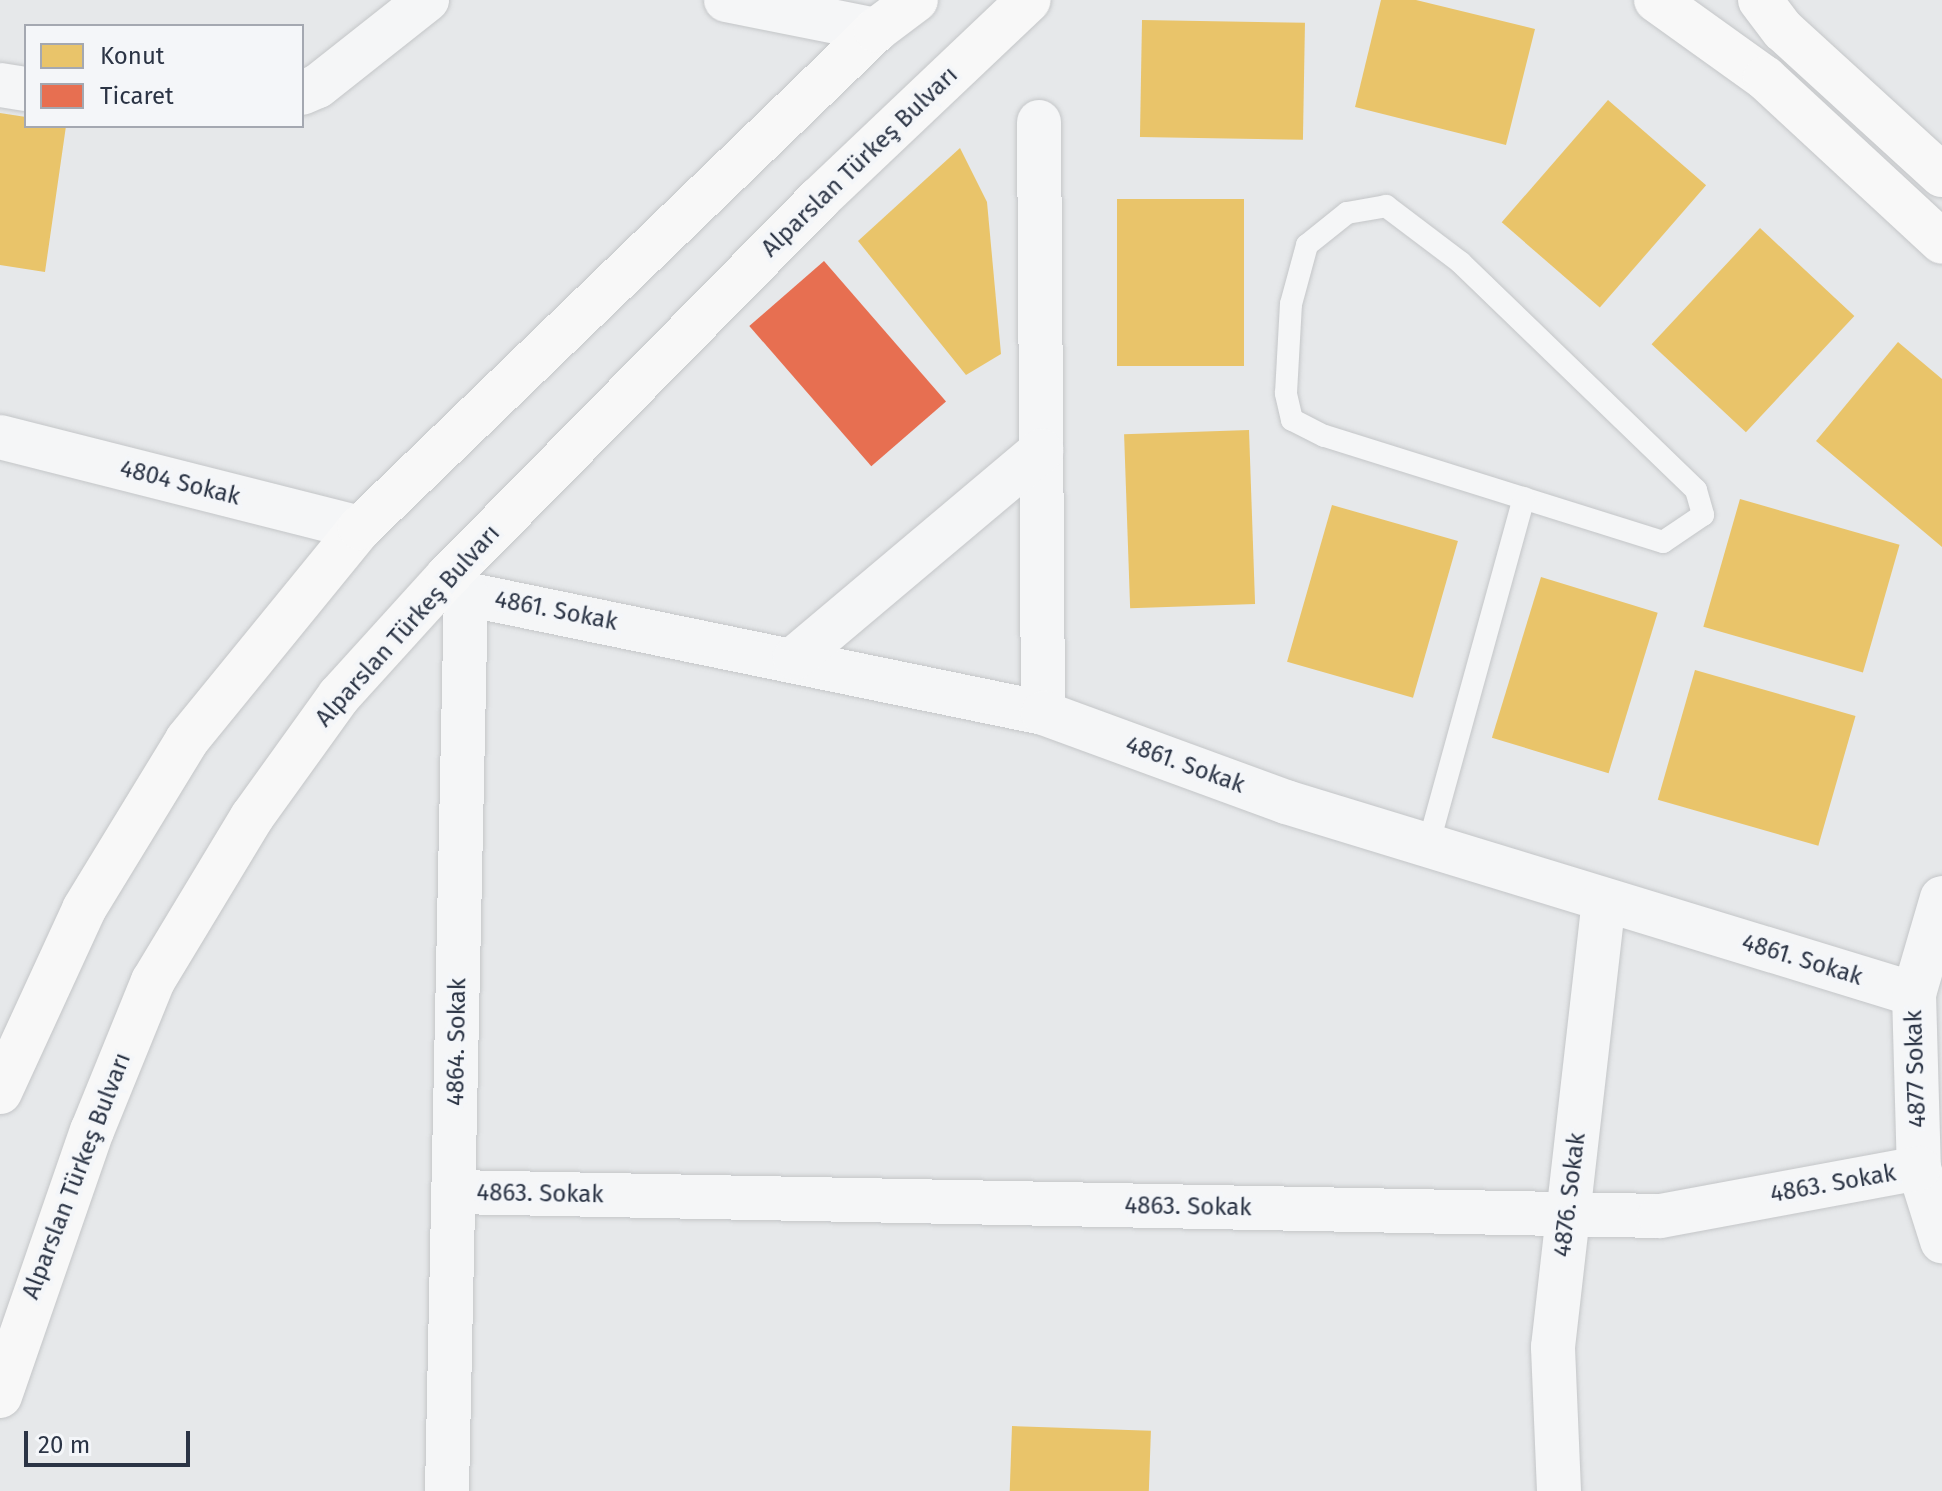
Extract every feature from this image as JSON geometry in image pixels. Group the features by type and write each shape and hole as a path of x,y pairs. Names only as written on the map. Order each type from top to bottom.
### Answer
{"main road":[{"name":"Alparslan Türkeş Bulvarı","path":"0,1396 92,1131 153,981 252,817 339,696 457,585 819,199 1029,0"},
{"path":"1656,0 1765,78 1942,242"},
{"path":"1704,0 1765,78"},
{"path":"1773,10 1942,175"},
{"path":"0,1092 84,909 187,740 360,528 900,11"}],"street":[{"path":"304,92 318,86 427,0"},
{"path":"726,0 900,11"},
{"path":"0,85 24,89"},
{"path":"1039,122 1043,713"},
{"name":"4804 Sokak","path":"0,437 360,528"},
{"path":"795,658 1041,451"},
{"name":"4861. Sokak","path":"457,585 1043,713 1286,802 1914,994"},
{"name":"4864. Sokak","path":"447,1491 454,1192 457,585"},
{"name":"4877 Sokak","path":"1942,898 1914,994 1919,1168 1942,1241"},
{"name":"4876. Sokak","path":"1559,1491 1553,1347 1604,900"},
{"name":"4863. Sokak","path":"454,1192 1660,1216 1919,1168"}],"lane":[{"path":"1386,206 1460,262 1696,490 1703,515 1663,542 1524,498 1324,436 1292,420 1286,393 1291,304 1307,245 1347,213 1386,206"},
{"path":"1428,846 1524,498"}],"building: Konut":[{"path":"1381,0 1416,0 1535,29 1506,145 1355,107"},
{"path":"1142,20 1305,23 1303,140 1140,137"},
{"path":"1608,100 1706,185 1600,308 1502,222"},
{"path":"0,113 24,117 24,128 66,128 45,272 0,265"},
{"path":"960,148 987,202 1001,354 966,375 858,241"},
{"path":"1117,199 1244,199 1244,366 1117,366"},
{"path":"1760,228 1854,316 1746,432 1652,344"},
{"path":"1898,342 1942,379 1942,547 1816,441"},
{"path":"1249,430 1255,604 1130,608 1124,434"},
{"path":"1740,499 1900,545 1863,673 1703,627"},
{"path":"1332,505 1458,541 1413,698 1287,662"},
{"path":"1541,577 1658,613 1609,773 1492,738"},
{"path":"1695,670 1856,716 1818,846 1658,800"},
{"path":"1012,1426 1151,1431 1149,1491 1010,1491"}],"building: Ticaret":[{"path":"824,261 946,401 871,466 749,326"}]}
